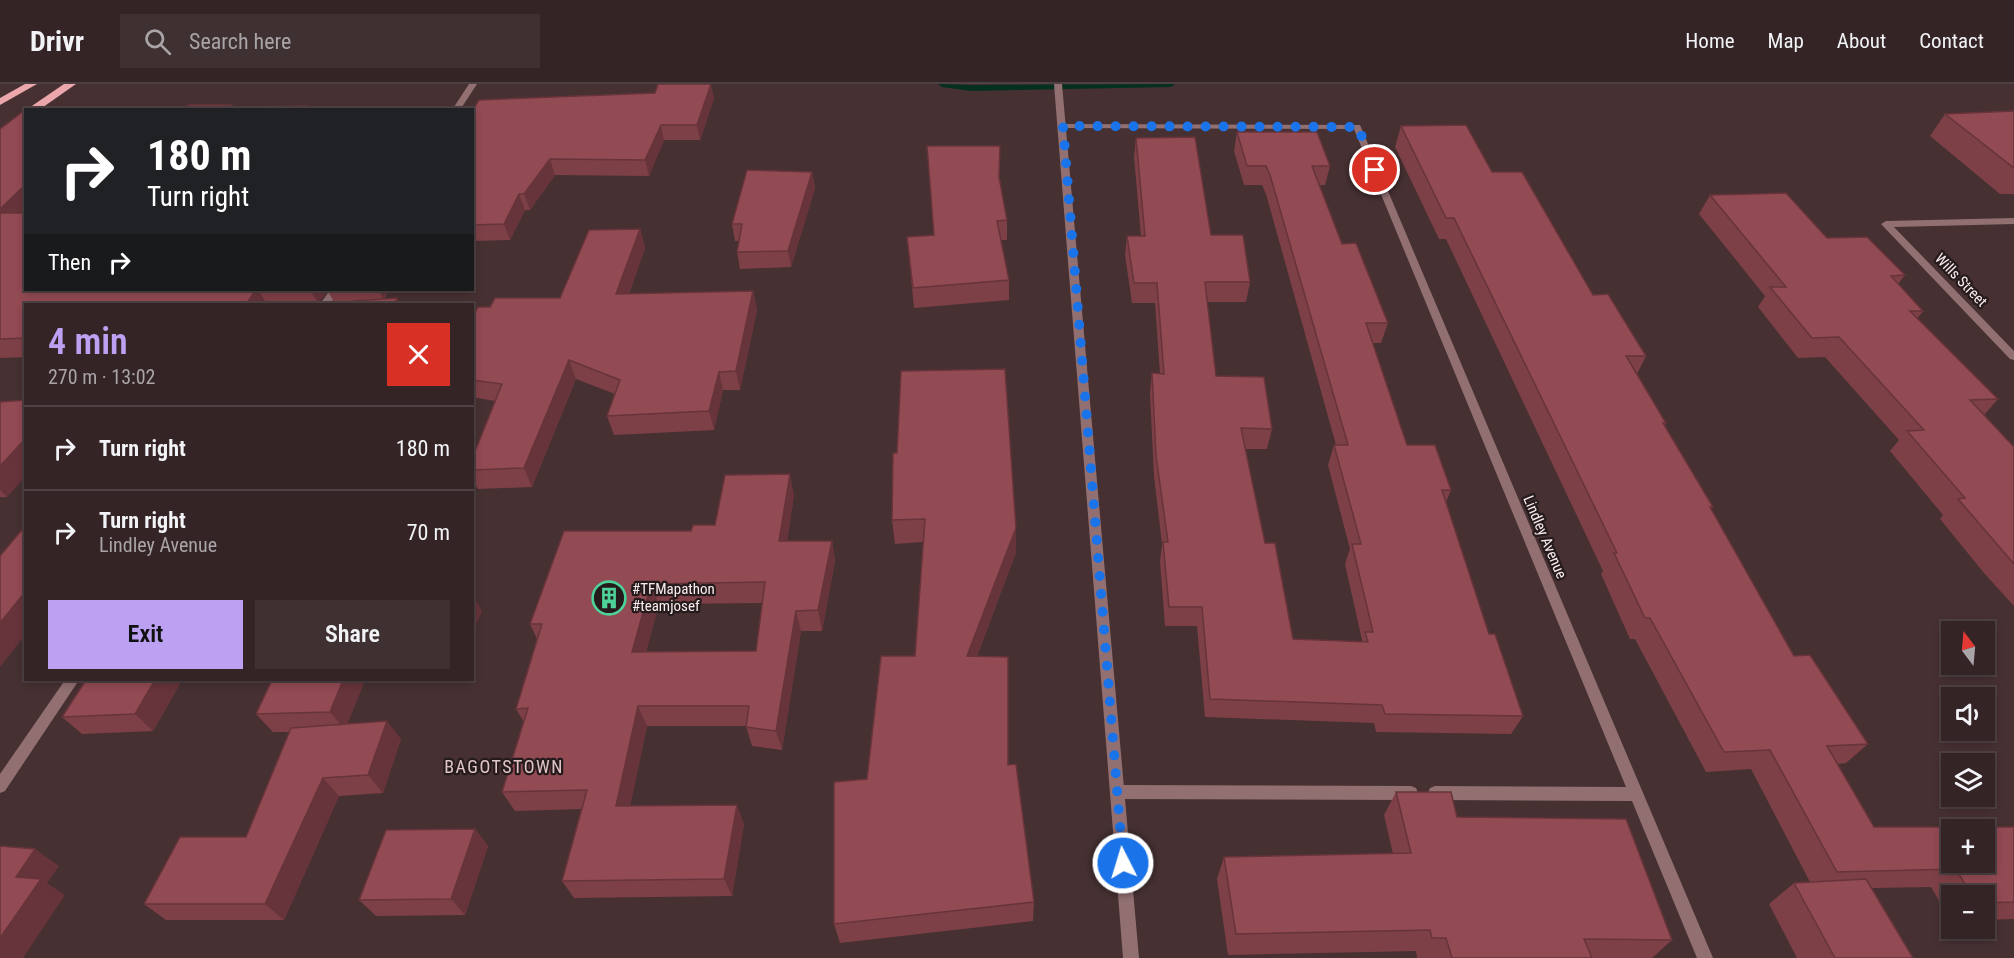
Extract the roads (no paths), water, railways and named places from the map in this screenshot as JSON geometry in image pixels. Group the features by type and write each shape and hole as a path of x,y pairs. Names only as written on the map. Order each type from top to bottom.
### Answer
{"main road":[{"path":"0,102 32,84"},
{"path":"34,108 71,84"}],"street":[{"path":"457,108 473,84"},
{"path":"1058,84 1131,958"},
{"name":"Lindley Avenue","path":"1063,126 1358,127 1634,794 1705,958"},
{"name":"Wills Street","path":"2014,221 1886,224 2014,357"},
{"path":"0,786 71,681"},
{"path":"1118,792 1634,794"}],"waterway":[{"path":"942,84 971,88 1171,84"}],"place":[{"name":"#TFMapathon #teamjosef","path":"609,598"}],"district":[{"name":"BAGOTSTOWN","path":"504,767"}]}
